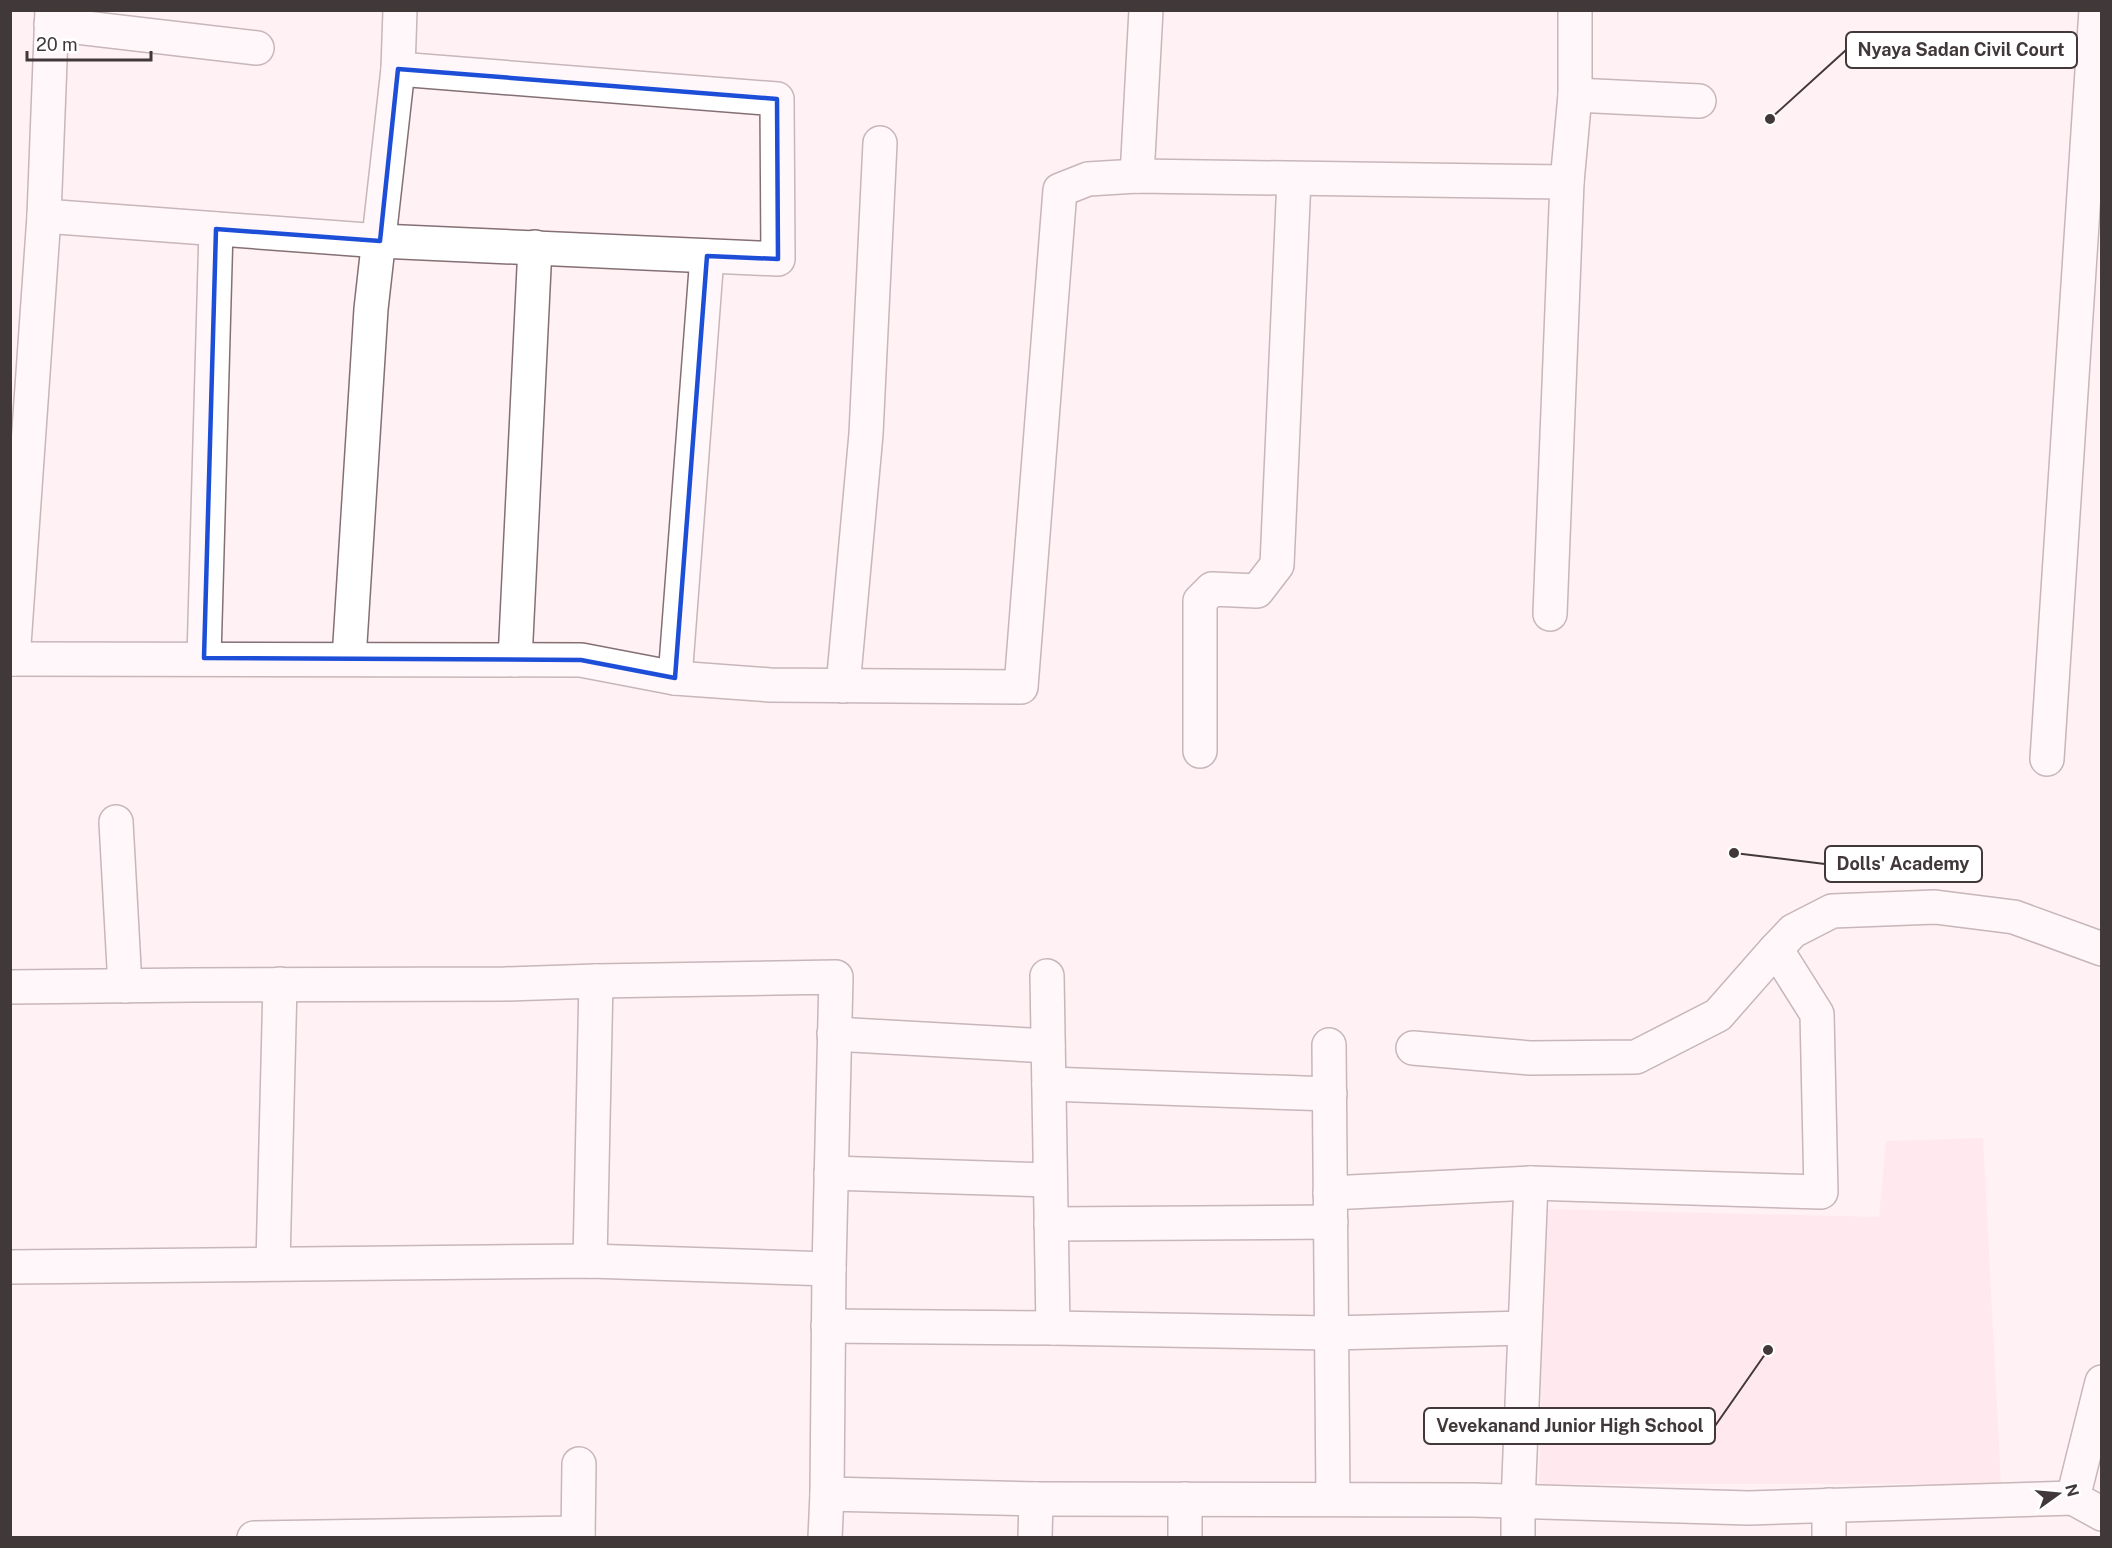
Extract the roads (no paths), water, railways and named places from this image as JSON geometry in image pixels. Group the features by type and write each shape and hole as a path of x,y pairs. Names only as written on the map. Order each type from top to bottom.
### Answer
{"street":[{"path":"349,659 371,309 398,69 400,10"},
{"path":"1137,176 1146,10"},
{"path":"1550,614 1567,182 1575,95 1575,10"},
{"path":"2047,759 2096,10"},
{"path":"257,48 51,17 44,216 12,659 581,660 675,678 770,686 1021,687 1060,190 1088,179 1137,176 1567,182"},
{"path":"44,216 380,241 778,259 777,99 398,69"},
{"path":"1575,95 1699,101"},
{"path":"843,686 866,434 880,143"},
{"path":"1200,751 1200,601 1212,589 1257,591 1277,565 1294,179"},
{"path":"204,658 216,229"},
{"path":"515,660 536,247"},
{"path":"675,678 707,255"},
{"path":"116,822 125,986"},
{"path":"1413,1048 1530,1058 1636,1057 1718,1016 1793,931 1832,911 1935,907 2014,917 2102,949"},
{"path":"1051,1224 1331,1208 1531,1183 1821,1192 1817,1014 1776,949"},
{"path":"1047,976 1053,1328"},
{"path":"10,987 505,984 836,977 825,1538"},
{"path":"590,1261 596,981"},
{"path":"273,1263 280,984"},
{"path":"834,1034 1048,1046"},
{"path":"1329,1045 1333,1499"},
{"path":"1049,1084 1330,1094"},
{"path":"831,1173 1050,1180"},
{"path":"1518,1538 1531,1183"},
{"path":"10,1267 590,1261 829,1269"},
{"path":"828,1326 1332,1333 1525,1328"},
{"path":"2073,1498 2102,1382"},
{"path":"254,1538 578,1535 579,1464"},
{"path":"827,1494 1036,1499 1473,1500 1749,1508 2073,1498 2102,1514"},
{"path":"1035,1538 1036,1499"},
{"path":"1185,1499 1185,1538"},
{"path":"1829,1505 1829,1538"}],"place":[{"name":"Nyaya Sadan Civil Court","path":"1770,119"},
{"name":"Dolls' Academy","path":"1734,853"},
{"name":"Vevekanand Junior High School","path":"1768,1350"}]}
